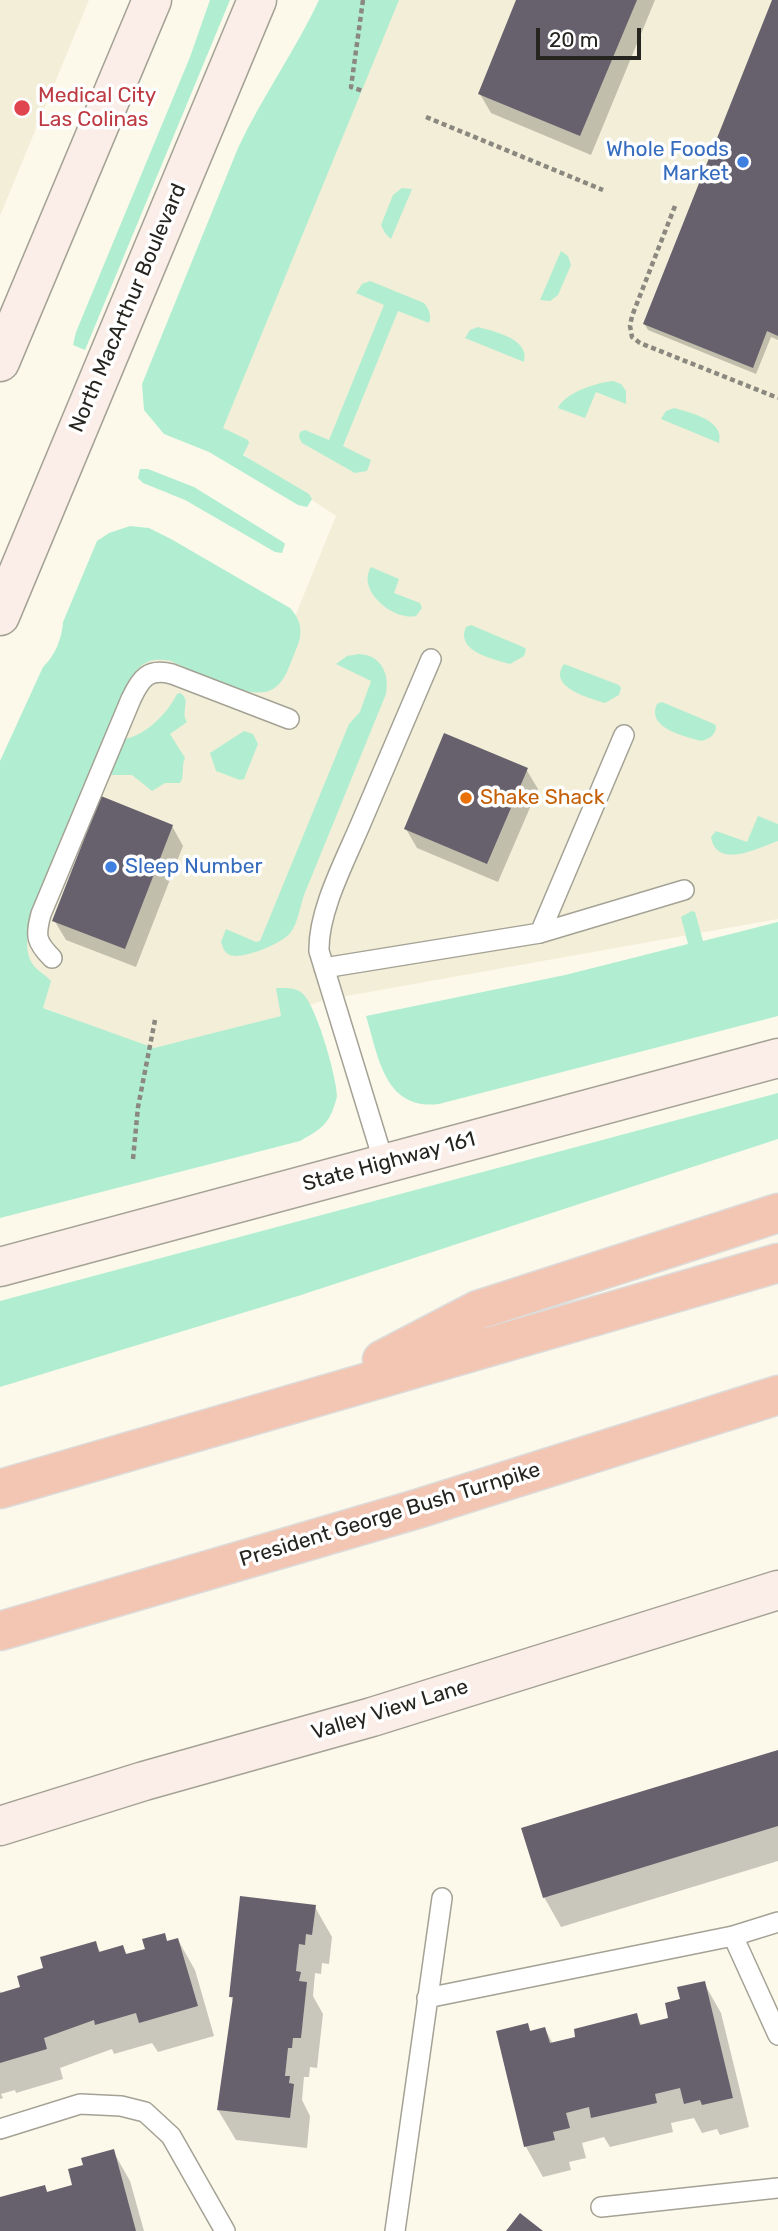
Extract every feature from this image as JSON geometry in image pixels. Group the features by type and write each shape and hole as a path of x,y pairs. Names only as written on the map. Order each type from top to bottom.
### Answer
{"highway":[{"path":"309,1398 478,1310 778,1213"},
{"path":"0,1489 778,1263"},
{"name":"President George Bush Turnpike","path":"0,1632 416,1509 778,1395"}],"main road":[{"path":"0,362 152,0"},
{"name":"North MacArthur Boulevard","path":"0,616 257,0"},
{"name":"State Highway 161","path":"0,1267 778,1058"},
{"name":"Valley View Lane","path":"0,1826 144,1781 372,1717 778,1590"}],"lane":[{"path":"384,1163 319,951 321,921 431,659"},
{"path":"52,958 36,937 41,914 131,699 145,676 159,671 172,674 289,719"},
{"path":"540,933 624,735"},
{"path":"324,968 540,933 684,890"},
{"path":"395,2231 442,1898"},
{"path":"427,1998 733,1936 778,1923"},
{"path":"733,1936 778,2035"},
{"path":"0,2129 80,2104 121,2106 145,2112 171,2136 225,2231"},
{"path":"601,2207 778,2188"}],"path":[{"path":"363,0 351,86 363,91"},
{"path":"426,117 603,190"},
{"path":"675,206 632,316 632,337 778,398"},
{"path":"133,1159 138,1107 155,1020"}],"shaded area":[{"name":"Medical City Las Colinas","path":"0,0 89,0 0,216"},
{"path":"389,0 778,0 778,919 324,1000 168,1057 7,993 138,648 268,683 336,516 213,434"}],"green space":[{"path":"210,0 230,0 85,350 73,345 76,332 190,57"},
{"path":"319,0 399,0 223,428 248,440 243,455 309,494 312,499 307,507 298,505 209,452 164,434 144,410 142,384 238,148"},
{"path":"402,188 412,189 391,239 381,225 393,195"},
{"path":"561,251 568,256 571,265 558,295 550,301 540,300"},
{"path":"370,281 424,303 430,318 429,323 398,311 343,446 371,460 367,471 355,473 302,443 299,437 300,432 305,430 329,440 384,305 356,293 362,284"},
{"path":"478,327 517,342 522,348 524,362 465,338 470,330"},
{"path":"613,381 621,384 626,391 626,404 596,392 585,418 558,408 574,393"},
{"path":"674,408 712,423 717,429 719,443 661,419 666,411"},
{"path":"140,469 148,469 194,487 283,542 285,544 282,553 275,552 185,500 143,483 138,478"},
{"path":"130,526 149,528 171,539 290,608 299,624 299,640 281,682 273,689 263,692 251,692 222,684 171,661 155,660 138,668 125,688 30,922 27,939 29,956 34,966 51,981 43,1008 154,1048 281,1016 276,988 290,988 302,993 313,1011 330,1058 337,1096 332,1112 323,1126 300,1141 0,1218 0,761 43,667 57,646 63,622 97,541 109,533"},
{"path":"371,567 399,579 394,593 420,603 422,608 416,616 398,614 380,602 369,585"},
{"path":"471,625 523,647 526,649 524,656 510,664 477,653 466,642 464,635 466,627"},
{"path":"359,654 373,658 382,667 387,679 386,694 304,895 295,924 287,936 272,945 253,953 230,955 221,942 226,929 256,942 260,941 349,724 360,712 371,681 336,664 347,656"},
{"path":"564,664 619,685 619,695 605,703 572,690 561,679 560,672"},
{"path":"180,693 186,702 187,722 170,734 185,758 180,783 165,783 152,791 132,775 109,775 125,739 141,733 155,722"},
{"path":"662,702 714,724 715,732 701,741 668,730 657,719 655,712 657,704"},
{"path":"244,731 253,734 258,744 244,779 240,780 216,771 210,753"},
{"path":"758,816 778,824 778,841 749,852 729,855 721,853 715,847 711,837 716,831 747,842"},
{"path":"695,912 703,941 778,922 778,1016 439,1104 421,1104 406,1099 386,1077 366,1016 565,975 688,944 681,917"},
{"path":"778,1093 778,1139 298,1296 0,1387 0,1301"}],"building":[{"path":"516,0 637,0 580,136 478,94"},
{"name":"Whole Foods Market","path":"772,0 778,0 778,336 767,331 753,368 643,324"},
{"name":"Shake Shack","path":"444,733 528,768 487,864 404,829"},
{"path":"101,796 173,825 125,949 52,921"},
{"path":"778,1750 778,1826 543,1898 521,1828"},
{"path":"240,1896 316,1905 312,1935 306,1934 305,1945 299,1944 296,1971 301,1972 299,1981 307,1982 301,2038 293,2038 292,2048 288,2048 285,2076 290,2076 289,2083 294,2084 290,2118 217,2110 233,1997 229,1997"},
{"path":"165,1933 167,1941 178,1938 198,2006 139,2023 136,2013 95,2025 94,2020 44,2038 47,2049 0,2063 0,1993 20,1987 17,1976 43,1968 40,1957 96,1941 99,1952 123,1945 126,1954 145,1949 142,1939"},
{"path":"705,1981 733,2098 702,2105 700,2100 684,2104 680,2088 655,2094 657,2103 591,2118 589,2107 566,2113 570,2128 553,2132 555,2140 524,2147 496,2031 528,2023 530,2031 545,2027 550,2043 575,2037 574,2029 637,2013 640,2025 668,2018 665,2003 680,1999 677,1987"},
{"path":"114,2149 136,2231 0,2231 0,2197 45,2185 47,2192 72,2185 68,2169 83,2165 81,2158"},
{"path":"520,2213 543,2231 506,2231"}],"place":[{"name":"Medical City Las Colinas","path":"22,108"},
{"name":"Whole Foods Market","path":"743,162"},
{"name":"Shake Shack","path":"466,798"},
{"name":"Sleep Number","path":"111,867"}]}
